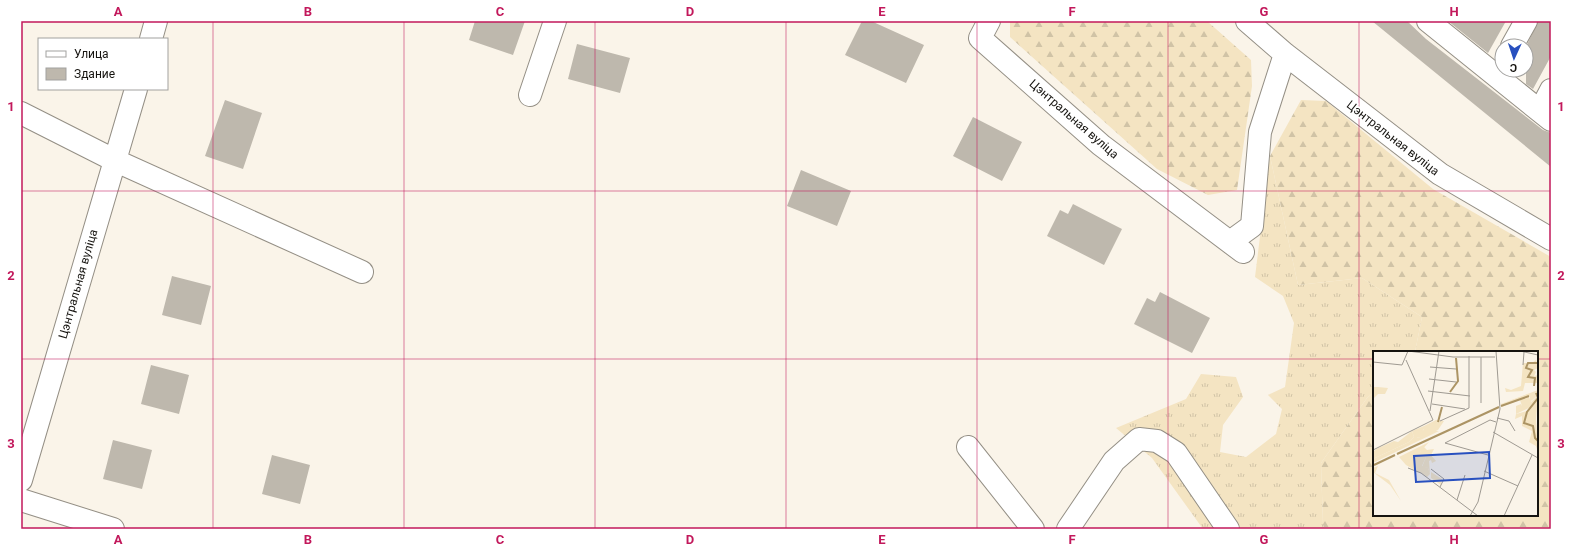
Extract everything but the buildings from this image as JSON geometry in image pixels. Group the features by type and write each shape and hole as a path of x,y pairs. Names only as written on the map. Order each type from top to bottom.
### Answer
{"street":[{"path":"151,38 156,21"},
{"path":"530,95 555,21"},
{"name":"Цэнтральная вуліца","path":"989,21 980,38 1101,145 1236,247 1252,226 1260,132 1285,54"},
{"name":"Цэнтральная вуліца","path":"1247,21 1285,54 1440,174 1551,239"},
{"path":"1516,38 1526,21"},
{"path":"1435,23 1494,67"},
{"path":"1506,78 1545,116"},
{"name":"Цэнтральная вуліца","path":"21,480 136,90"},
{"path":"1545,116 1551,90"},
{"path":"21,113 114,160 362,272"},
{"path":"1068,529 1114,461 1139,439 1157,441 1176,453 1228,529"},
{"path":"968,447 1033,529"},
{"path":"21,500 113,529"}],"green space":[{"path":"1010,21 1207,21 1251,60 1252,86 1237,190 1208,195 1157,169 1010,37"},
{"path":"1301,100 1326,101 1433,189 1551,257 1551,529 1325,529 1323,525 1321,463 1367,398 1373,393 1373,516 1538,516 1538,351 1415,351 1422,317 1362,278 1298,285 1270,156"},
{"path":"1270,156 1298,285 1362,278 1422,317 1415,351 1373,351 1373,393 1367,398 1321,463 1323,525 1325,529 1203,529 1152,458 1116,428 1186,399 1201,374 1236,377 1243,397 1223,425 1220,452 1246,457 1276,434 1282,409 1268,395 1285,387 1294,323 1283,296 1255,277"}]}
